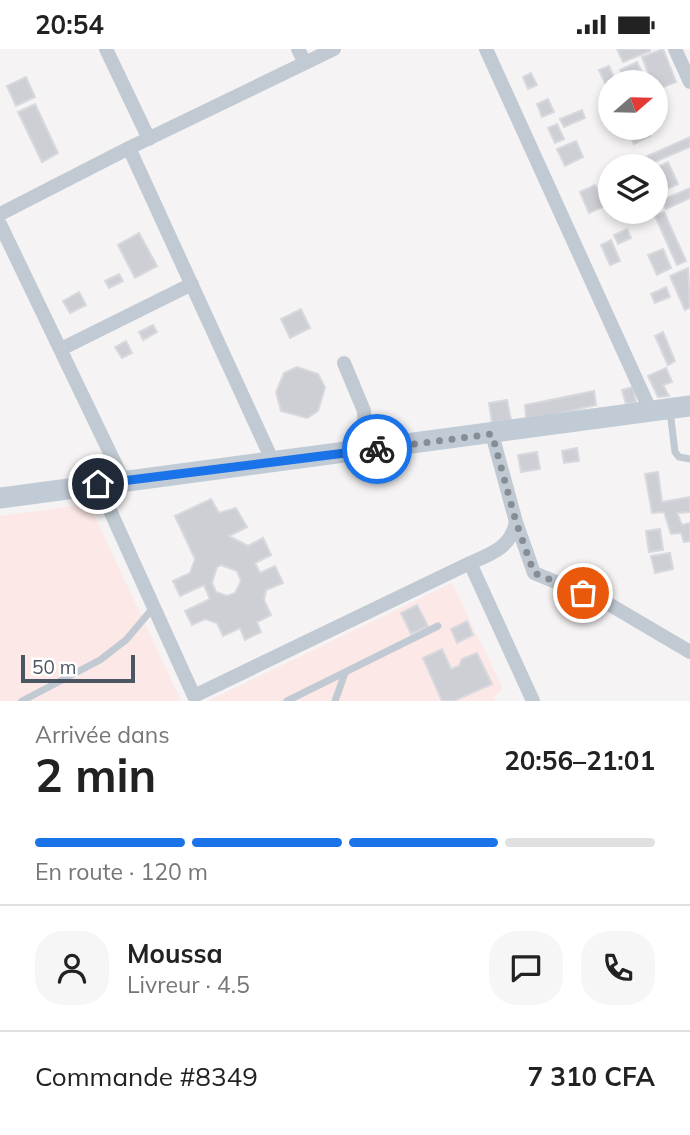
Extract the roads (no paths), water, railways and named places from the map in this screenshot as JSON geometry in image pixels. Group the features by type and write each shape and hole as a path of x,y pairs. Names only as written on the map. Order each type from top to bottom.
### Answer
{"main road":[{"path":"0,498 670,409"}],"street":[{"path":"106,49 149,139"},
{"path":"298,49 305,63"},
{"path":"0,214 334,49"},
{"path":"486,49 670,409"},
{"path":"675,49 690,82"},
{"path":"129,148 273,462"},
{"path":"0,224 124,482"},
{"path":"61,349 192,284"},
{"path":"344,363 364,411 365,450"},
{"path":"492,434 516,522 534,573 607,603 690,652"},
{"path":"98,484 195,698 497,552 513,536 516,522"},
{"path":"470,563 533,701"}],"lane":[{"path":"670,409 675,452 679,457 690,459"},
{"path":"22,701 100,660 126,640 153,608"},
{"path":"287,701 438,626"},
{"path":"335,701 345,672"}]}
